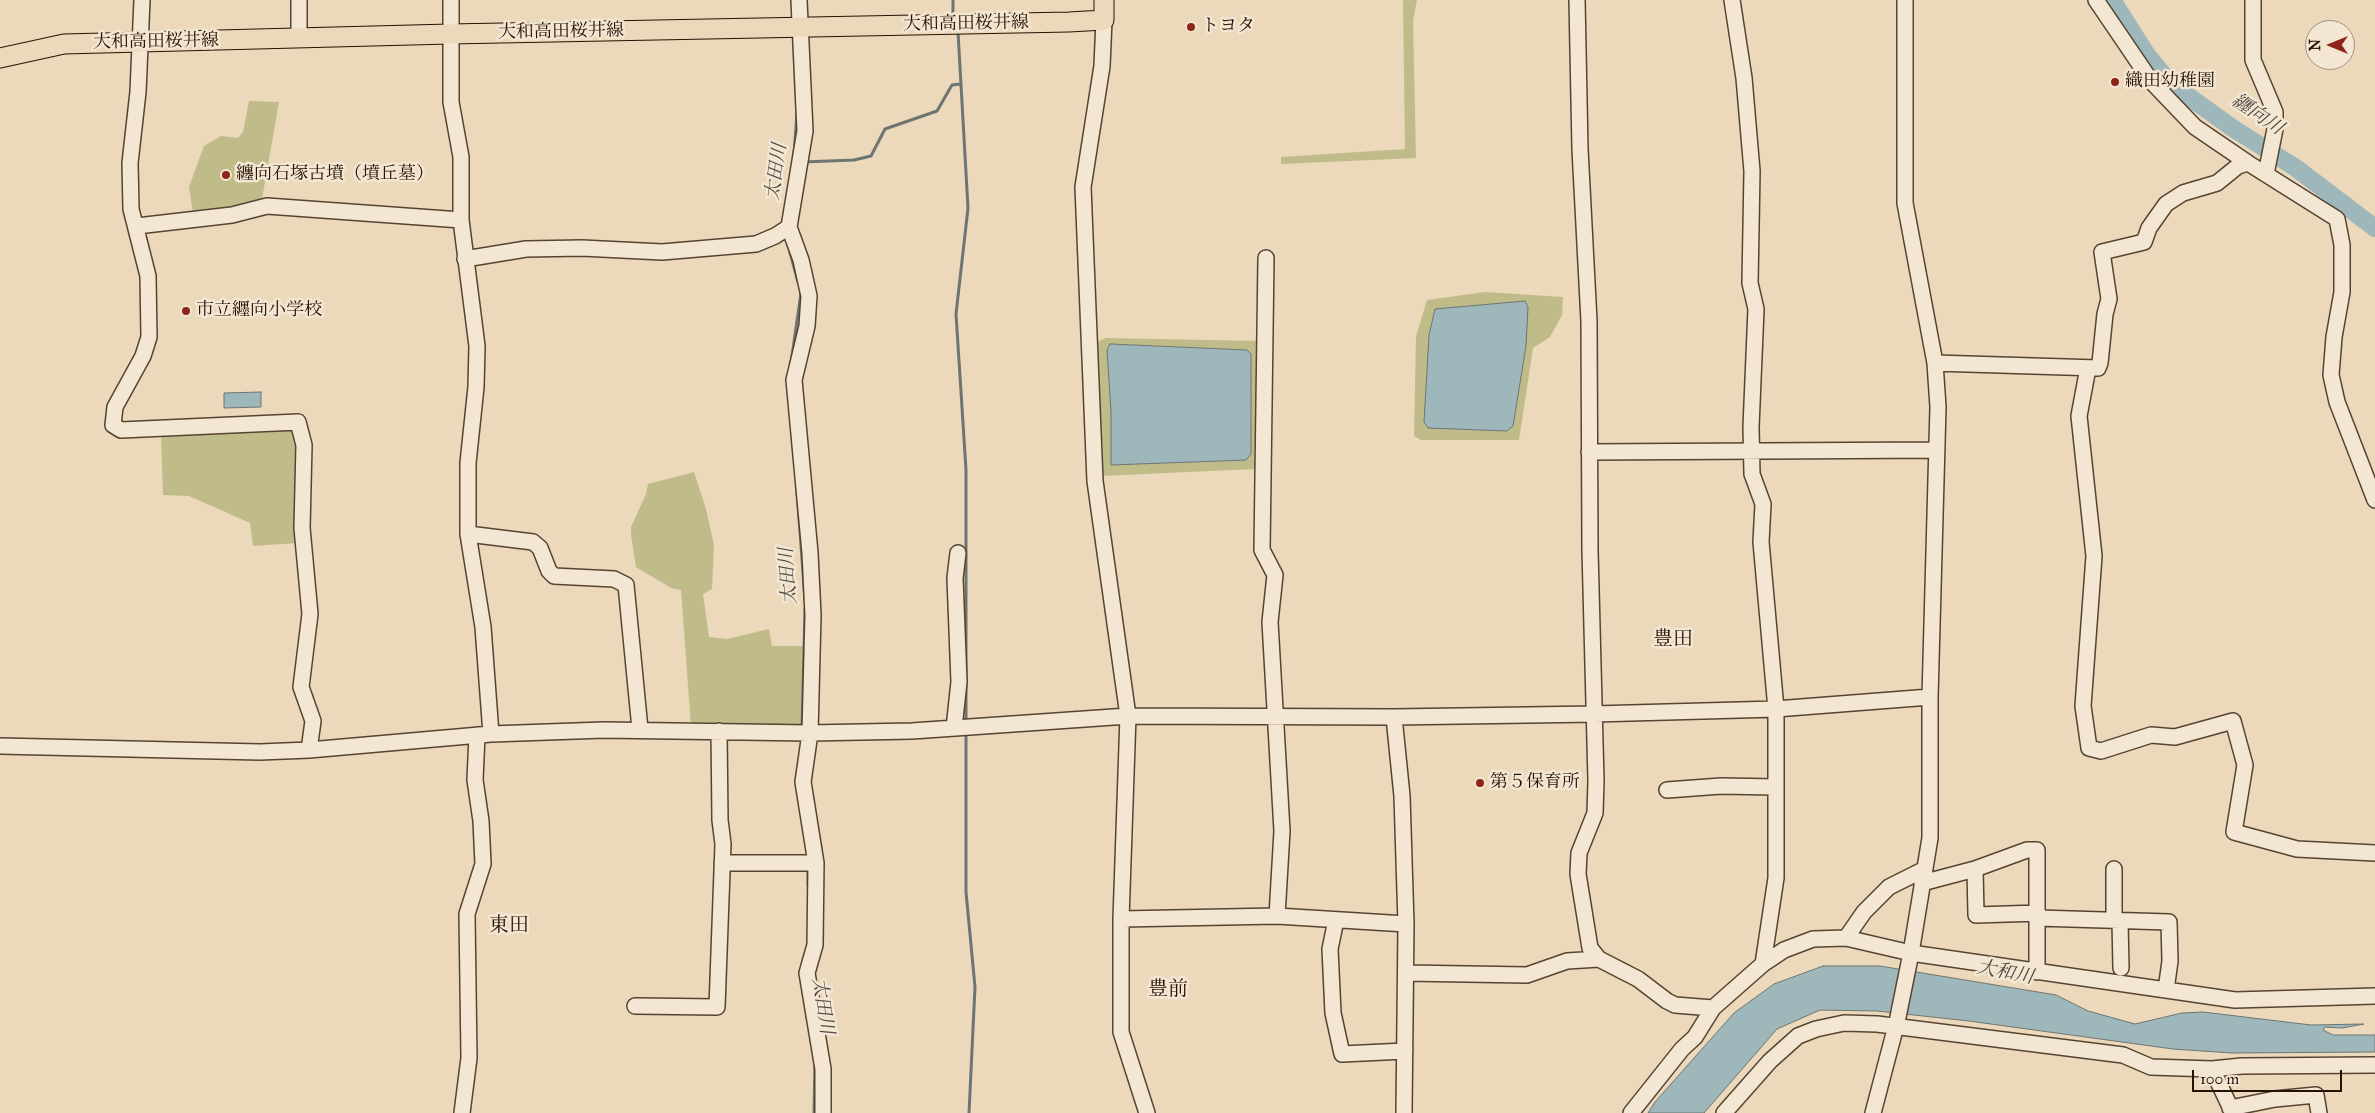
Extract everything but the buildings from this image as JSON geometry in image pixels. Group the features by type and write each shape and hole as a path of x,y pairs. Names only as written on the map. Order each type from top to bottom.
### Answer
{"main road":[{"path":"1104,0 1104,20"},
{"name":"大和高田桜井線","path":"0,58 64,44 1104,20"}],"street":[{"path":"142,0 141,42 130,163 131,208 148,276 149,337 143,356 115,407 113,425 121,430 298,422 304,445 302,528 310,614 301,687 313,721 309,750"},
{"path":"299,0 299,38"},
{"path":"451,0 451,102 460,157 461,220 477,346 476,387 468,463 468,534 483,627 484,735 476,780 483,864 467,914 468,1058 462,1113"},
{"path":"799,0 804,131 789,226 801,260 809,296 807,326 794,380 812,606 810,733 803,782 816,863 815,945 807,973 823,1069 823,1113"},
{"path":"1578,0 1580,149 1589,321 1589,452 1594,714 1594,813 1580,854 1578,874 1590,948 1599,959 1638,979 1675,1005 1713,1008"},
{"path":"1732,0 1744,78 1752,171 1750,283 1756,309 1752,474 1763,504 1761,542 1764,597 1770,627 1776,709 1776,878 1763,964"},
{"path":"1873,1113 1896,1024 1910,957 1930,838 1930,697 1938,407 1935,363 1905,203 1905,0"},
{"path":"2096,0 2151,81 2195,127 2248,163 2267,171 2337,219 2342,245 2342,292 2334,337 2332,375 2337,402 2375,500"},
{"path":"2253,0 2253,60 2275,112 2275,129 2267,171"},
{"path":"1104,20 1102,66 1083,187 1095,481 1128,716 1121,919 1121,1032 1147,1113"},
{"path":"1935,363 2098,368 2109,298 2102,252 2144,242 2149,228 2166,204 2183,194 2217,183 2238,166 2248,163"},
{"path":"137,226 232,215 267,206 461,220"},
{"path":"465,259 526,249 582,248 662,252 756,244 775,236 789,226"},
{"path":"1266,258 1262,550 1275,575 1270,622 1282,831 1277,916"},
{"path":"2088,368 2080,416 2094,556 2083,706 2089,748 2100,751 2151,735 2175,737 2233,721 2245,765 2234,832 2297,849 2375,853"},
{"path":"1589,452 1937,450"},
{"path":"468,534 533,542 540,548 549,571 554,576 614,580 626,585 640,729"},
{"path":"954,728 959,682 955,578 958,553"},
{"path":"0,746 250,752 309,750 484,735 640,729 810,733 954,728 1128,716 1394,717 1594,714 1776,709 1930,697"},
{"path":"1394,717 1402,796 1406,924 1404,1113"},
{"path":"635,1006 717,1007 722,862 719,731"},
{"path":"1667,790 1721,786 1776,788"},
{"path":"1846,938 1864,912 1889,887 1924,876 1975,869 2027,850 2037,850 2037,972"},
{"path":"722,862 816,863"},
{"path":"2114,868 2121,968"},
{"path":"1975,869 1976,915 2169,922 2170,961 2166,990"},
{"path":"1121,919 1277,916 1406,924"},
{"path":"1336,920 1330,950 1333,1013 1342,1054 1405,1051"},
{"path":"1631,1113 1682,1049 1695,1037 1713,1008 1763,964 1784,950 1813,939 1846,938 1910,957 2037,972 2235,1000 2375,996"},
{"path":"1406,974 1527,975 1567,961 1599,959"},
{"path":"1724,1113 1770,1061 1798,1036 1816,1029 1844,1023 1896,1024 2123,1055 2151,1067 2212,1069 2242,1066 2375,1065"},
{"path":"2212,1069 2232,1110 2275,1099 2316,1095 2319,1113"}],"shaded area":[{"path":"1403,0 1417,0 1413,20 1416,158 1281,164 1281,157 1405,149"},
{"path":"249,101 279,102 262,199 233,209 193,213 189,187 204,146 221,136 238,138 243,132"},
{"path":"1485,292 1563,297 1562,315 1550,337 1533,348 1519,440 1421,440 1414,436 1416,336 1427,300"},
{"path":"1105,338 1260,341 1256,469 1100,476 1100,413 1096,343","holes":["1110,344 1247,350 1251,354 1112,464"]},
{"path":"294,427 300,457 297,543 253,546 250,523 189,496 163,495 161,435"},
{"path":"694,472 706,509 714,545 712,589 703,594 709,637 727,639 769,629 772,646 809,646 807,727 691,726 681,590 671,588 636,567 631,527 646,494 648,484"}],"water":[{"path":"1525,301 1528,307 1526,346 1513,426 1507,431 1428,428 1424,422 1429,335 1435,309"},
{"path":"1110,344 1247,350 1251,354 1251,454 1246,460 1111,465 1111,412 1107,350"},
{"path":"261,392 261,407 224,408 224,393"},
{"path":"1823,966 1880,966 2056,995 2088,1011 2135,1024 2182,1013 2203,1012 2311,1025 2364,1024 2342,1028 2325,1027 2323,1030 2333,1035 2375,1035 2375,1052 2232,1053 2173,1049 1969,1021 1877,1011 1820,1010 1777,1029 1704,1113 1648,1113 1655,1102 1734,1013 1774,984"}],"waterway":[{"path":"953,0 953,14"},
{"name":"纒向川","path":"2112,0 2147,55 2170,83 2234,129 2296,168 2375,228"},
{"path":"958,32 968,208 956,314 966,470 966,723"},
{"path":"803,162 854,160 871,156 885,129 937,111 952,85 960,84"},
{"name":"太田川","path":"794,154 797,113"},
{"name":"太田川","path":"788,245 798,282"},
{"name":"太田川","path":"791,363 801,293"},
{"name":"太田川","path":"797,491 805,600"},
{"name":"太田川","path":"802,730 805,609"},
{"path":"966,732 966,892 975,987 969,1113"},
{"name":"太田川","path":"808,868 808,885"},
{"name":"太田川","path":"814,1113 815,1061"}],"place":[{"name":"トヨタ","path":"1191,27"},
{"name":"織田幼稚園","path":"2115,82"},
{"name":"纏向石塚古墳（墳丘墓）","path":"226,175"},
{"name":"市立纒向小学校","path":"186,311"},
{"name":"第５保育所","path":"1480,783"}],"district":[{"name":"豊田","path":"1673,640"},
{"name":"東田","path":"509,926"},
{"name":"豊前","path":"1168,990"}],"water label":[{"name":"大和川","path":"2005,973"}]}
